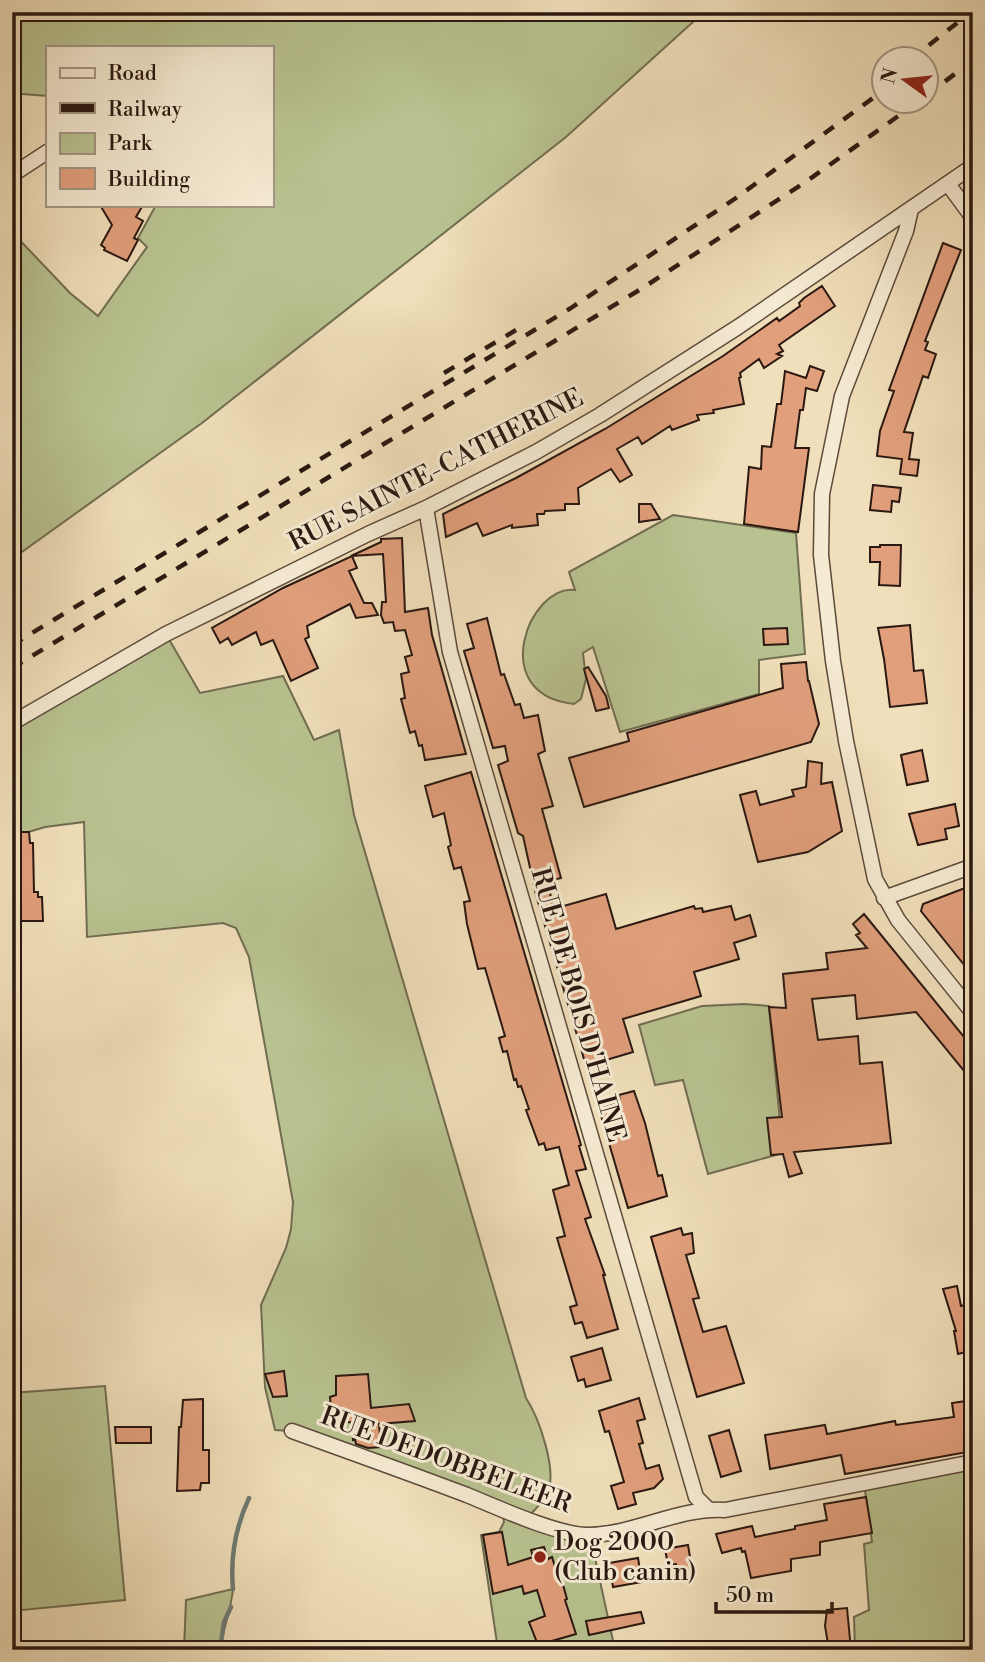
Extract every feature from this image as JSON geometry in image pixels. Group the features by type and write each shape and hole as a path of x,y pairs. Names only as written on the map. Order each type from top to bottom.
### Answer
{"street":[{"path":"12,175 46,153"},
{"name":"RUE SAINTE-CATHERINE","path":"12,723 166,634 537,452 738,327 973,166"},
{"path":"948,184 973,218"},
{"path":"911,209 906,231 842,396 825,470 820,522 821,555 846,741 870,861 884,898 918,946 973,1013"},
{"name":"RUE DE BOIS D'HAINE","path":"426,508 450,652 696,1497 711,1509"},
{"path":"884,898 973,866"},
{"name":"RUE DEDOBBELEER","path":"292,1431 512,1513 586,1535 640,1527 711,1509 725,1510 973,1462"}],"green space":[{"path":"12,12 704,12 566,137 202,423 12,559 12,232 70,293 98,316 147,247 138,238 155,206 273,206 273,46 46,46 46,96 22,94 12,90"},
{"path":"673,515 796,533 805,654 759,660 759,694 620,732 593,647 583,653 586,679 581,699 574,704 547,696 531,682 524,662 524,641 531,621 543,604 558,593 575,590 569,572"},
{"path":"166,634 200,693 283,676 314,740 339,730 354,815 526,1398 545,1444 550,1470 548,1492 527,1518 590,1535 615,1650 498,1650 481,1535 499,1532 504,1522 502,1509 292,1431 275,1430 265,1387 261,1305 286,1248 293,1202 249,957 236,928 223,923 87,937 84,822 45,827 12,837 12,724"},
{"path":"702,1006 769,1006 783,1153 708,1174 683,1080 655,1085 639,1025"},
{"path":"105,1386 125,1600 12,1611 12,1393"},
{"path":"973,1462 973,1650 855,1650 854,1617 869,1610 864,1544 872,1542 864,1483"},
{"path":"233,1589 220,1650 184,1650 186,1600"}],"building":[{"path":"101,206 142,206 136,217 143,221 134,238 138,240 127,261 104,250 101,245 112,225"},
{"path":"943,243 961,250 925,341 928,342 925,350 936,354 928,378 923,376 904,432 913,433 909,459 919,460 917,476 900,474 902,459 877,456 880,431 894,391 889,390"},
{"path":"822,286 835,306 779,345 783,351 777,354 782,356 764,368 759,359 740,373 744,404 697,415 699,420 672,430 670,426 642,444 638,437 617,449 632,475 620,482 611,469 578,488 579,504 565,504 565,510 537,514 538,525 512,528 512,525 483,536 477,523 446,537 443,514 605,429 723,356 777,318 779,321"},
{"path":"810,366 824,371 817,391 806,388 803,410 800,410 795,448 809,448 798,532 744,524 749,467 761,469 762,446 771,447 785,371 806,378"},
{"path":"873,485 901,488 899,502 892,501 891,512 870,510"},
{"path":"639,504 651,504 660,519 639,522"},
{"path":"402,538 405,612 428,608 432,635 466,754 425,760 415,731 410,733 401,699 405,698 401,674 409,672 405,657 412,655 405,630 395,631 393,622 384,623 381,615 382,602 386,602 383,554 351,556 381,542 381,539"},
{"path":"901,545 900,586 879,585 880,562 870,562 870,547"},
{"path":"352,556 357,568 349,571 364,603 372,603 378,615 356,618 350,604 307,626 309,637 305,639 318,668 291,681 273,640 261,645 256,632 232,645 228,638 220,643 212,628 283,588"},
{"path":"487,618 501,675 504,674 515,705 520,704 524,718 538,715 545,751 538,754 553,806 542,809 561,878 548,881 553,909 606,894 616,929 694,906 695,909 702,908 703,912 731,906 735,920 750,915 756,936 734,943 739,959 694,972 701,996 623,1019 633,1052 586,1066 536,895 523,836 518,833 498,765 508,761 505,746 493,748 464,651 474,648 467,624"},
{"path":"910,625 914,671 923,670 927,703 890,707 878,628"},
{"path":"787,628 788,644 764,645 763,629"},
{"path":"806,662 819,724 811,742 584,807 569,758 629,741 627,733 783,688 781,664"},
{"path":"588,667 606,696 609,708 596,711 584,669"},
{"path":"922,750 928,781 907,785 901,755"},
{"path":"808,761 822,763 821,784 832,782 842,831 808,852 758,862 740,795 756,791 760,805 794,796 792,790 806,787"},
{"path":"471,772 586,1169 576,1171 591,1217 585,1219 605,1275 618,1329 587,1338 582,1322 575,1324 570,1307 577,1305 557,1238 565,1236 553,1190 569,1185 559,1147 546,1150 544,1143 539,1145 526,1110 529,1109 521,1086 518,1087 516,1079 514,1080 507,1051 503,1052 499,1038 505,1036 485,968 478,969 467,924 464,902 470,901 461,867 454,869 444,813 433,817 425,786"},
{"path":"955,804 959,826 945,829 947,839 918,845 909,814"},
{"path":"17,832 29,832 30,843 33,843 34,892 38,892 38,897 42,897 43,921 19,921"},
{"path":"973,885 973,976 921,911 923,904"},
{"path":"864,914 973,1048 973,1069 964,1071 916,1012 857,1019 855,995 812,999 818,1040 858,1036 860,1064 882,1062 891,1143 794,1152 802,1173 789,1177 783,1154 771,1155 767,1118 782,1117 769,1007 786,1008 783,974 828,969 826,953 867,948 856,935 860,933 853,924"},
{"path":"634,1091 658,1176 662,1175 667,1196 628,1208 599,1109 620,1102 619,1095"},
{"path":"681,1228 683,1235 692,1233 694,1253 686,1255 699,1298 693,1299 703,1332 726,1326 744,1383 697,1397 651,1237"},
{"path":"957,1286 961,1306 973,1303 973,1350 958,1354 956,1331 943,1289"},
{"path":"602,1348 611,1380 586,1387 584,1379 578,1381 571,1357"},
{"path":"284,1371 287,1396 273,1397 265,1374"},
{"path":"368,1374 371,1408 409,1404 415,1421 379,1424 381,1447 368,1448 356,1444 351,1422 332,1423 330,1397 336,1395 336,1376"},
{"path":"639,1398 645,1419 637,1421 643,1443 639,1444 646,1469 659,1465 663,1479 654,1488 633,1493 636,1504 618,1509 611,1486 624,1482 609,1431 605,1432 599,1411"},
{"path":"203,1399 203,1450 209,1450 209,1483 201,1483 200,1490 177,1491 179,1427 183,1400"},
{"path":"973,1400 973,1451 845,1474 841,1455 770,1469 765,1435 825,1425 827,1434 895,1421 896,1425 954,1417 952,1403"},
{"path":"115,1427 151,1427 151,1443 116,1443"},
{"path":"729,1430 741,1471 721,1477 709,1436"},
{"path":"866,1497 872,1533 820,1542 820,1555 791,1559 791,1571 751,1578 745,1551 742,1552 741,1548 722,1553 716,1534 752,1526 755,1537 795,1529 795,1526 827,1520 824,1504"},
{"path":"502,1532 508,1565 533,1557 531,1550 544,1547 548,1559 552,1557 563,1585 576,1634 538,1645 529,1622 545,1616 537,1590 524,1594 522,1586 493,1594 483,1535"},
{"path":"688,1545 692,1569 677,1571 676,1564 668,1565 665,1549"},
{"path":"638,1558 642,1582 613,1587 609,1563"},
{"path":"847,1608 851,1650 829,1650 825,1626 827,1610"},
{"path":"641,1612 644,1623 589,1635 586,1621"}],"waterway":[{"path":"233,1589 235,1542 249,1498"},
{"path":"220,1650 224,1622 231,1607"}],"railway":[{"path":"928,46 971,12"},
{"path":"940,85 973,60"},
{"path":"12,645 571,308 736,198 870,100"},
{"path":"12,668 641,289 807,181 898,116"},
{"path":"444,373 516,330"}],"place":[{"name":"Dog 2000 (Club canin)","path":"540,1557"}]}
